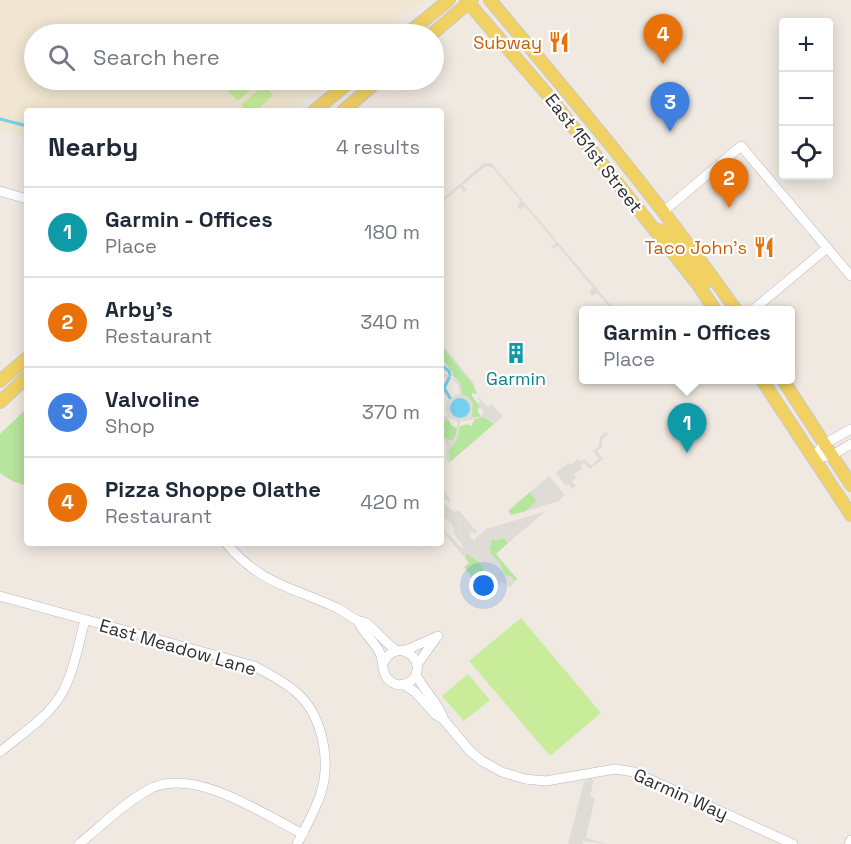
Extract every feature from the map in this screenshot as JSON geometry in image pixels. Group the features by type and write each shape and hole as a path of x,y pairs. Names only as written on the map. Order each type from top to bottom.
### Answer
{"main road":[{"path":"419,24 449,0"},
{"name":"East 151st Street","path":"490,0 612,145 664,212 731,306"},
{"path":"443,24 469,1"},
{"name":"East 151st Street","path":"469,1 567,118 712,306"},
{"path":"318,108 340,90"},
{"path":"347,108 368,90"},
{"path":"567,118 585,130 641,200 664,212"},
{"path":"654,230 668,231 722,304 726,306"},
{"path":"0,381 24,361"},
{"path":"0,402 24,380"},
{"path":"765,384 851,515"},
{"path":"786,384 851,485"}],"street":[{"path":"664,212 741,146 851,276"},
{"path":"0,191 24,198"},
{"path":"758,306 827,248"},
{"path":"813,458 824,444 851,429"},
{"path":"813,458 831,456 851,444"},
{"name":"Garmin Way","path":"229,546 259,575 339,609 367,624 383,641 413,657 422,686 442,711 444,720"},
{"name":"East Meadow Lane","path":"0,596 254,666 275,676 298,693 317,721 323,743 326,773 321,792 297,844"},
{"path":"0,752 39,719 60,696 71,672 85,620"},
{"name":"Garmin Way","path":"358,621 380,652 387,679 396,684 403,684 415,692 435,714 444,720 470,751 502,772 525,779 546,781 615,768 634,772 793,844"},
{"path":"384,662 388,656 438,636 416,669 411,681 403,684"},
{"path":"79,844 150,789 172,783 197,784 221,792 303,834"},
{"path":"849,844 851,840"}],"shaded area":[{"path":"0,0 424,0 395,24 24,24 24,90 317,90 296,108 24,108 24,137 0,129"},
{"path":"484,163 491,163 612,306 608,306 597,293 592,296 589,292 593,288 558,246 553,249 551,247 556,243 525,206 520,210 517,206 521,201 493,168 487,166 483,168 463,185 467,190 464,192 460,187 444,200 444,197"},
{"path":"444,346 473,382 478,396 488,407 492,404 503,417 494,424 485,417 460,422 458,438 448,451 450,462 448,463 444,436 448,440 453,440 457,432 457,422 450,418 444,419 444,417 448,416 447,402 459,394 460,388 453,379 444,377 444,374 459,381 462,394 473,403 472,417 479,418 484,413 478,404 480,401 472,383 444,349"},
{"path":"606,432 608,434 602,439 602,447 597,451 603,459 590,469 584,463 574,475 576,478 572,482 576,486 572,489 569,484 566,486 556,473 568,463 570,465 578,459 581,462 585,459 591,466 599,459 593,451 599,446 600,437"},
{"path":"549,476 565,495 559,501 526,511 537,501 530,492"},
{"path":"444,491 451,500 449,502 446,499 444,501"},
{"path":"444,503 454,512 459,510 477,532 475,534 472,531 469,535 475,542 475,539 486,529 546,511 508,543 504,538 496,541 493,539 490,542 492,544 489,547 491,551 489,553 500,563 504,575 510,576 515,581 510,588 502,582 489,593 487,591 482,594 476,583 485,576 483,573 485,571 476,558 471,558 467,553 465,558 444,534 444,530 463,547 454,534 451,523 444,517"},
{"path":"592,778 594,780 590,796 595,798 586,838 607,844 582,841 584,844 568,844 584,782"}],"green space":[{"path":"229,90 250,90 238,101"},
{"path":"258,90 268,90 273,95 259,108 244,108 241,105"},
{"path":"444,349 472,383 477,394 472,393 472,396 480,407 477,410 481,417 472,417 469,398 461,395 457,379 444,361"},
{"path":"24,411 24,485 0,473 0,434"},
{"path":"484,417 494,424 450,462 448,451 455,442 460,426 467,424 471,426 475,419"},
{"path":"448,419 452,426 457,428 452,441 444,436 444,420"},
{"path":"530,492 537,501 526,511 511,515 508,511"},
{"path":"504,538 508,543 496,554 517,579 515,581 510,576 505,576 499,563 489,552 492,544 490,542 493,539"},
{"path":"467,553 479,562 485,571 485,575 476,583 464,567 469,563 465,558"},
{"path":"521,618 601,713 550,756 469,661"},
{"path":"468,674 490,700 464,721 442,696"}],"water":[{"path":"460,398 467,401 470,408 467,415 460,418 453,415 450,408 453,401"}],"waterway":[{"path":"0,119 24,125"},
{"path":"444,367 450,375"},
{"path":"449,378 444,388 450,398"}],"place":[{"name":"Subway","path":"559,42"},
{"name":"Pizza Shoppe Olathe","path":"663,64"},
{"name":"Valvoline","path":"670,132"},
{"name":"Arby's","path":"729,208"},
{"name":"Taco John's","path":"764,247"},
{"name":"Garmin","path":"516,353"},
{"name":"Garmin - Offices","path":"687,453"}]}
